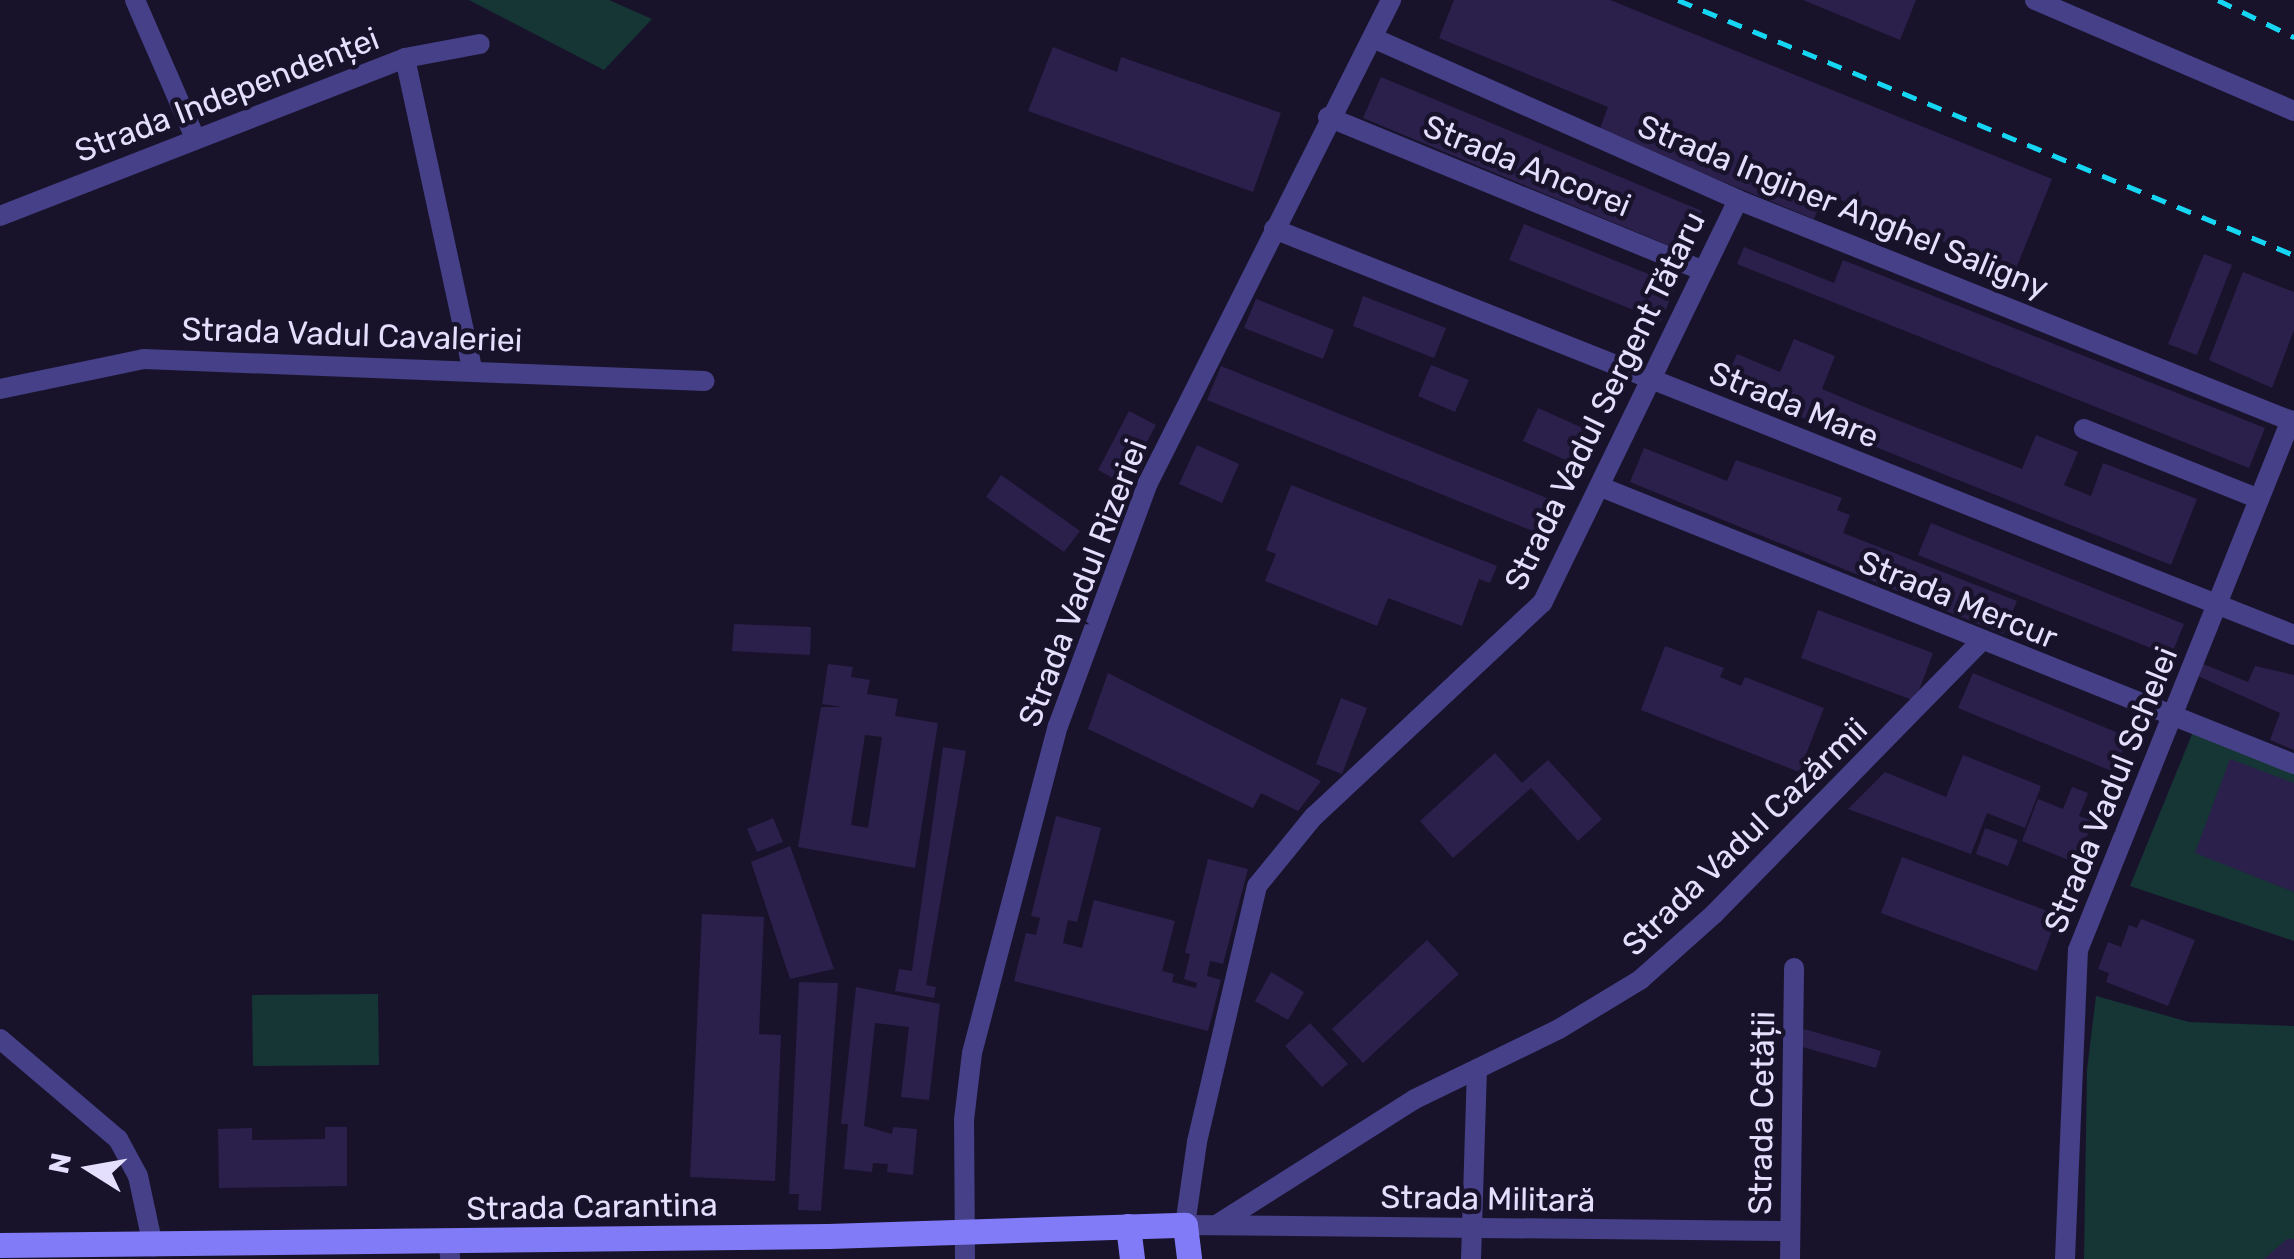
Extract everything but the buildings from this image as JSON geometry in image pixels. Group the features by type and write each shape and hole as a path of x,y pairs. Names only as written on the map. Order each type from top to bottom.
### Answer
{"main road":[{"name":"Strada Carantina","path":"0,1245 153,1246 180,1252 829,1248 960,1230 1185,1225"},
{"path":"1185,1225 1190,1259"},
{"path":"1128,1226 1132,1259"}],"street":[{"path":"135,0 195,138"},
{"name":"Strada Vadul Rizeriei","path":"965,1259 960,1230 972,1054 1058,726 1148,483 1328,118 1391,0"},
{"path":"2035,0 2294,111"},
{"name":"Strada Inginer Anghel Saligny","path":"1373,38 1738,200 2293,421"},
{"name":"Strada Independenței","path":"0,216 405,58 480,44"},
{"path":"405,58 472,369"},
{"name":"Strada Ancorei","path":"1328,118 1704,271"},
{"name":"Strada Vadul Sergent Tătaru","path":"1185,1225 1197,1142 1257,886 1314,816 1522,629 1560,573 1738,200"},
{"name":"Strada Mare","path":"1274,229 2294,634"},
{"name":"Strada Vadul Cavaleriei","path":"0,389 144,359 706,381"},
{"name":"Strada Vadul Schelei","path":"2065,1259 2078,950 2293,421"},
{"path":"2084,429 2259,499"},
{"name":"Strada Mercur","path":"1601,487 1980,642 2294,764"},
{"name":"Strada Vadul Cazărmii","path":"1216,1226 1415,1098 1477,1069 1640,980 1728,900 1980,642"},
{"name":"Strada Cetății","path":"1790,1259 1794,968"},
{"path":"0,1039 118,1139 138,1176 153,1246"},
{"path":"1471,1259 1477,1069"},
{"name":"Strada Militară","path":"1185,1225 1790,1230"}],"green space":[{"path":"469,0 609,0 652,19 604,70"},
{"path":"2195,727 2294,766 2294,941 2130,886"},
{"path":"378,994 379,1065 253,1066 252,995"},
{"path":"2096,996 2189,1022 2294,1026 2294,1259 2084,1259 2087,1070"}],"railway":[{"path":"1678,0 2294,255"},
{"path":"2218,0 2294,37"}]}
